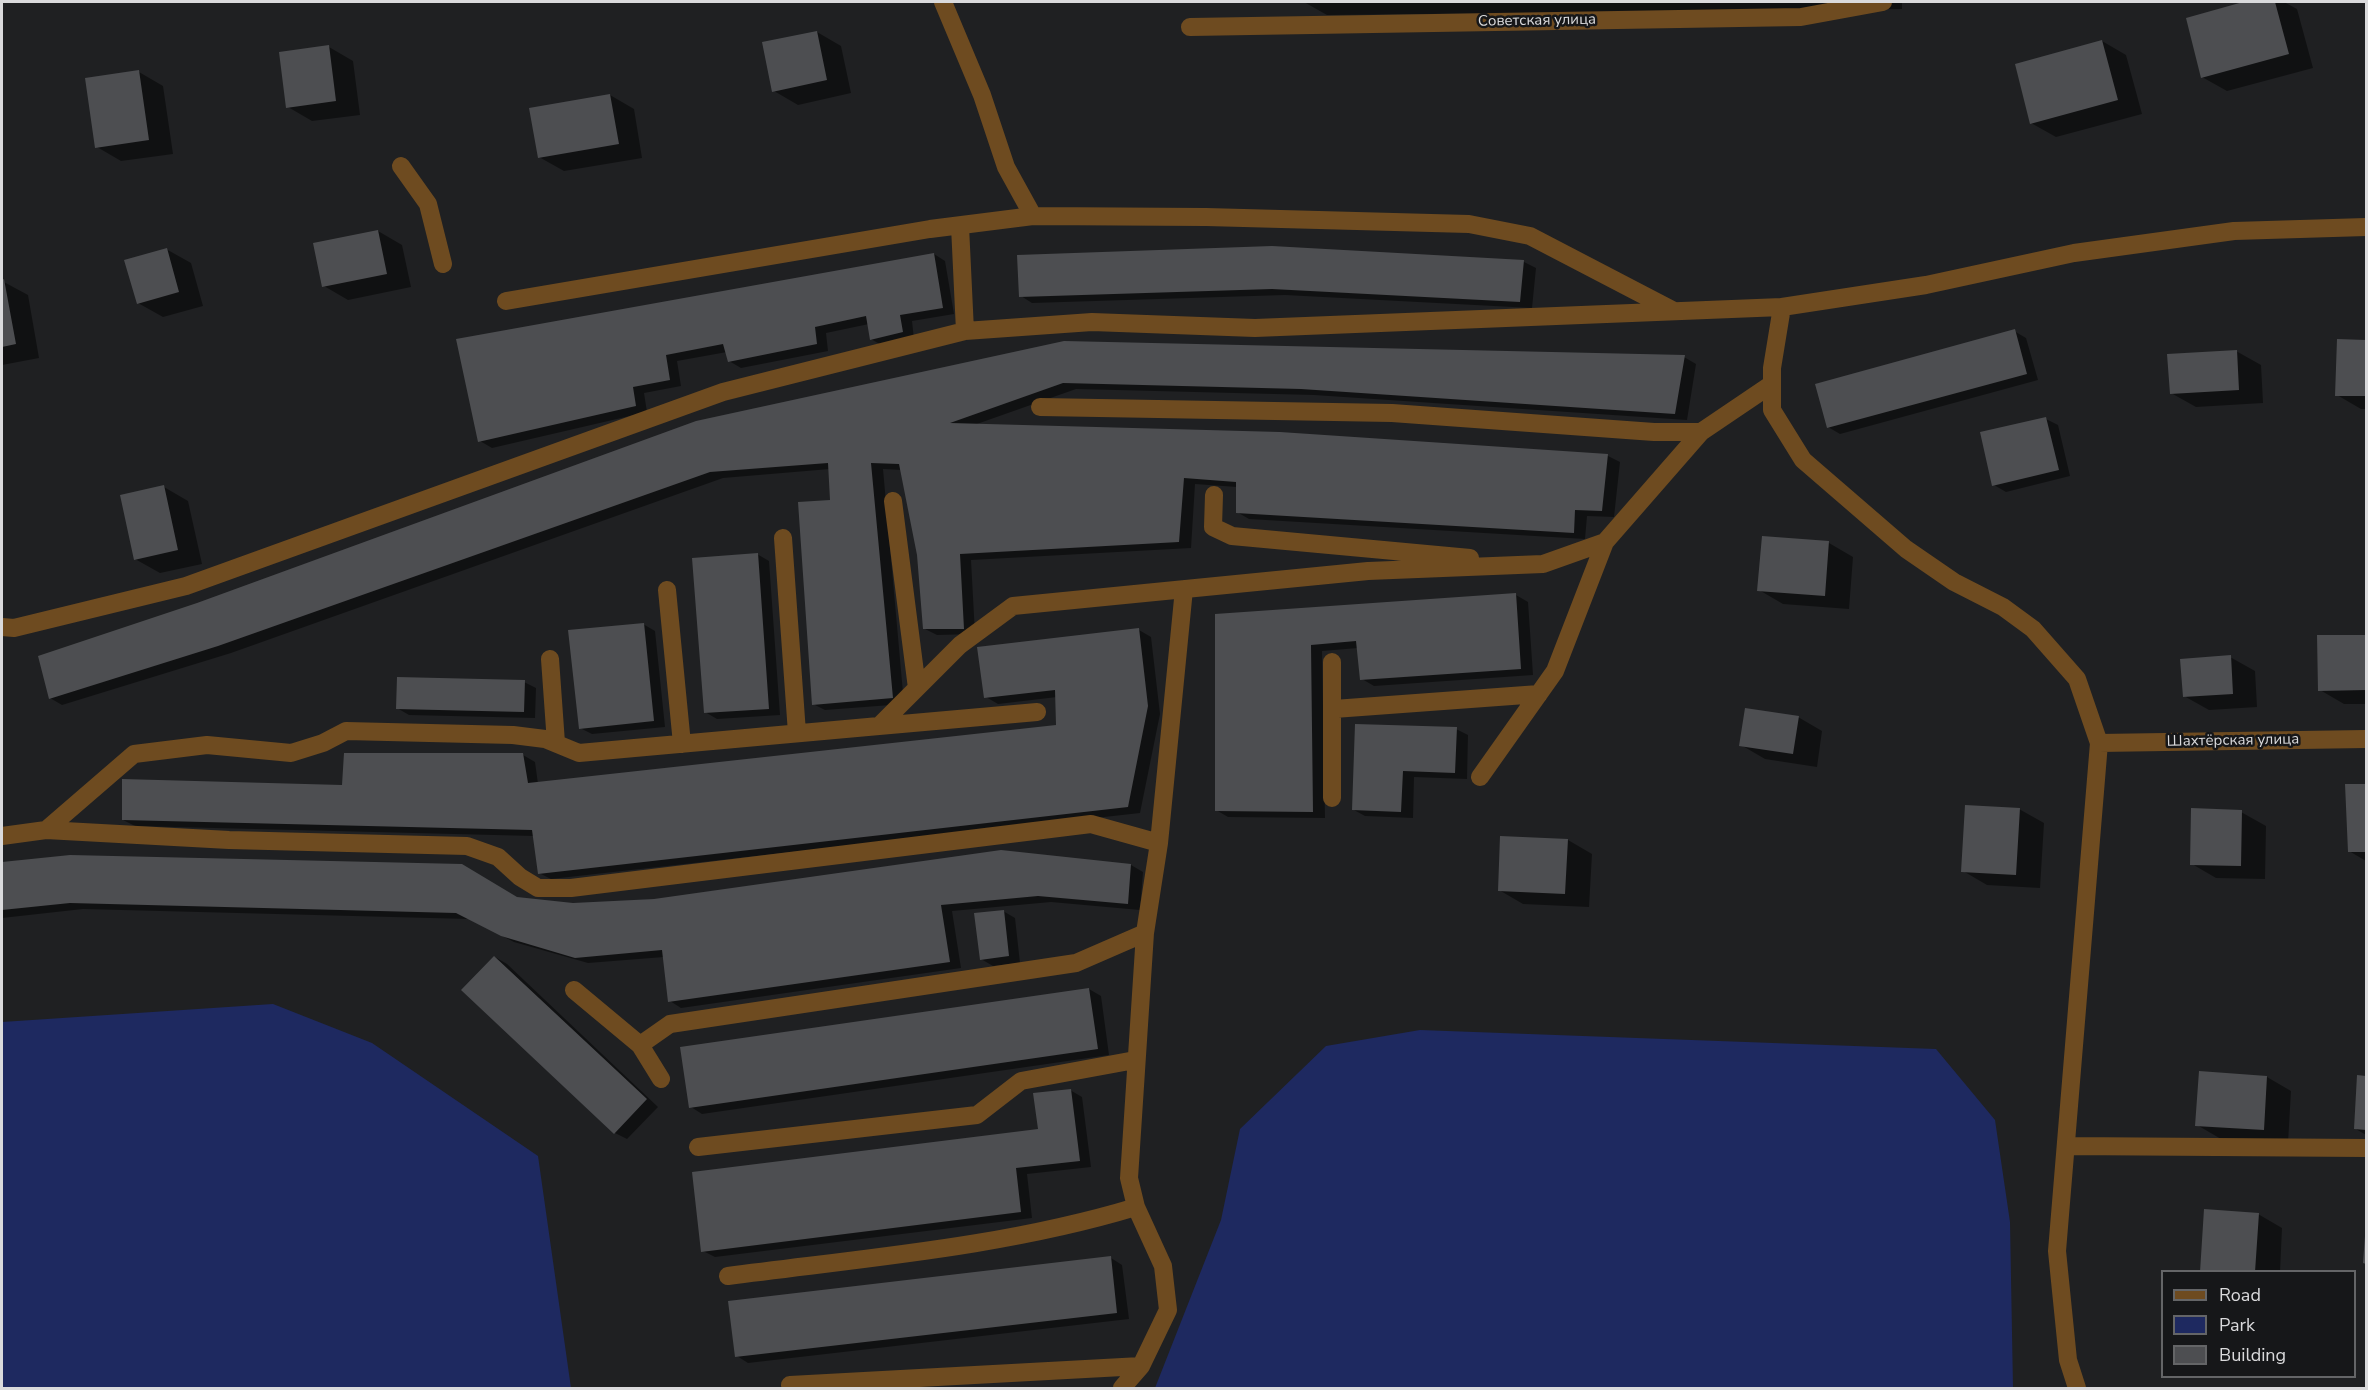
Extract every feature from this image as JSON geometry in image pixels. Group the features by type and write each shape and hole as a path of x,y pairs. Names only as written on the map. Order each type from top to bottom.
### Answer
{"street":[{"path":"943,2 982,95 1006,167 1033,216"},
{"name":"Советская улица","path":"1190,27 1801,17 1883,2"},
{"path":"401,166 428,204 443,264"},
{"path":"506,301 1033,216 1206,217 1469,224 1530,236 1676,311"},
{"path":"960,226 965,331"},
{"path":"6,630 186,586 723,392 965,331 1092,322 1255,328 1782,307 1926,285 2074,253 2234,231 2367,227"},
{"path":"1782,307 1772,368 1772,410 1803,460 1906,549 1954,582 2003,607 2033,629 2077,679 2099,743 2057,1251 2068,1359 2078,1389"},
{"path":"1480,777 1555,672 1605,542 1701,432 1772,384"},
{"path":"1041,407 1121,406 1392,413 1654,432 1701,432"},
{"path":"1214,495 1213,527 1232,536 1543,564"},
{"path":"893,501 917,688"},
{"path":"783,538 797,733"},
{"path":"879,726 960,645 1012,606 1368,571 1543,564 1605,542"},
{"path":"1122,1389 1141,1366 1168,1310 1163,1266 1137,1207 1129,1178 1144,933 1159,843 1184,589"},
{"path":"667,590 682,744"},
{"path":"549,659 556,743"},
{"path":"1332,662 1334,709 1332,798"},
{"path":"1334,709 1539,694"},
{"path":"45,830 134,754 207,745 291,753 323,743 346,731 513,735 556,743 579,753 1037,712"},
{"name":"Шахтёрская улица","path":"2099,743 2367,739"},
{"path":"2,836 45,830 229,840 466,846 498,857 520,877 538,888 571,888 1091,824 1159,843"},
{"path":"640,1045 670,1024 1076,963 1144,933"},
{"path":"574,990 640,1045 661,1079"},
{"path":"698,1147 977,1115 1021,1081 1135,1060"},
{"path":"2066,1146 2367,1148"},
{"path":"728,1276 970,1244 1085,1223 1137,1207"},
{"path":"790,1385 1141,1366"}],"green space":[{"path":"273,1004 372,1043 538,1156 571,1388 2,1388 2,1022"},
{"path":"1420,1030 1936,1049 1995,1120 2010,1222 2013,1388 1155,1388 1221,1220 1240,1129 1326,1046"}],"building":[{"path":"2243,2 2275,2 2289,54 2201,78 2186,18"},
{"path":"817,31 827,80 772,92 762,42"},
{"path":"2102,40 2118,100 2030,124 2015,64"},
{"path":"329,45 336,101 286,108 279,52"},
{"path":"139,70 149,140 95,148 85,78"},
{"path":"610,94 619,144 538,158 529,108"},
{"path":"378,230 387,274 322,287 313,243"},
{"path":"1272,246 1524,260 1520,302 1272,289 1019,297 1017,255"},
{"path":"167,248 179,292 137,304 124,260"},
{"path":"934,253 943,308 900,315 903,332 870,340 866,316 815,327 817,344 728,362 723,344 666,355 670,380 633,387 636,406 478,442 456,339"},
{"path":"4,279 16,344 2,347 2,280"},
{"path":"2015,329 2027,374 1827,428 1815,384"},
{"path":"2337,339 2366,340 2366,396 2335,396"},
{"path":"1064,341 1685,355 1675,414 1301,389 1063,383 950,423 1280,432 1608,454 1602,511 1575,510 1574,533 1236,513 1236,482 1184,478 1179,542 960,554 964,629 923,629 917,555 899,464 871,463 893,698 812,705 798,502 830,500 828,463 710,472 218,646 49,699 38,656 197,603 696,421"},
{"path":"2237,350 2239,390 2170,394 2167,354"},
{"path":"2046,417 2059,470 1992,486 1980,432"},
{"path":"164,485 178,550 134,560 120,495"},
{"path":"1762,536 1829,541 1825,596 1757,591"},
{"path":"758,553 769,709 704,713 692,558"},
{"path":"1516,593 1521,669 1360,680 1356,641 1311,645 1313,812 1215,811 1215,614"},
{"path":"644,623 654,721 579,729 568,630"},
{"path":"1139,628 1148,706 1128,807 538,874 532,830 122,820 122,779 342,785 344,753 523,753 528,783 1056,725 1055,690 984,698 977,647"},
{"path":"2317,635 2366,635 2366,690 2318,691"},
{"path":"2231,655 2233,694 2183,697 2180,659"},
{"path":"397,677 525,680 524,712 396,709"},
{"path":"1745,708 1799,716 1793,754 1739,746"},
{"path":"1355,724 1457,727 1455,773 1403,771 1401,812 1352,810"},
{"path":"2345,784 2366,784 2366,852 2348,852"},
{"path":"1965,805 2020,808 2016,875 1961,872"},
{"path":"2191,808 2242,810 2241,866 2190,865"},
{"path":"1500,836 1568,839 1565,894 1498,891"},
{"path":"1001,850 1131,864 1128,904 1038,896 941,905 950,962 668,1002 662,950 575,958 501,936 456,913 70,903 2,910 2,862 70,855 462,864 517,897 573,903 654,899"},
{"path":"1004,910 1009,956 980,960 974,913"},
{"path":"494,956 647,1099 614,1134 461,990"},
{"path":"1089,988 1098,1049 689,1108 680,1047"},
{"path":"2199,1071 2267,1076 2264,1130 2195,1126"},
{"path":"2357,1075 2366,1076 2366,1130 2354,1129"},
{"path":"1071,1089 1080,1161 1016,1168 1021,1212 701,1252 692,1172 1038,1129 1033,1093"},
{"path":"2204,1209 2259,1213 2255,1270 2200,1270"},
{"path":"2366,1236 2366,1264 2363,1263"},
{"path":"1111,1256 1117,1313 735,1357 728,1301"}]}
